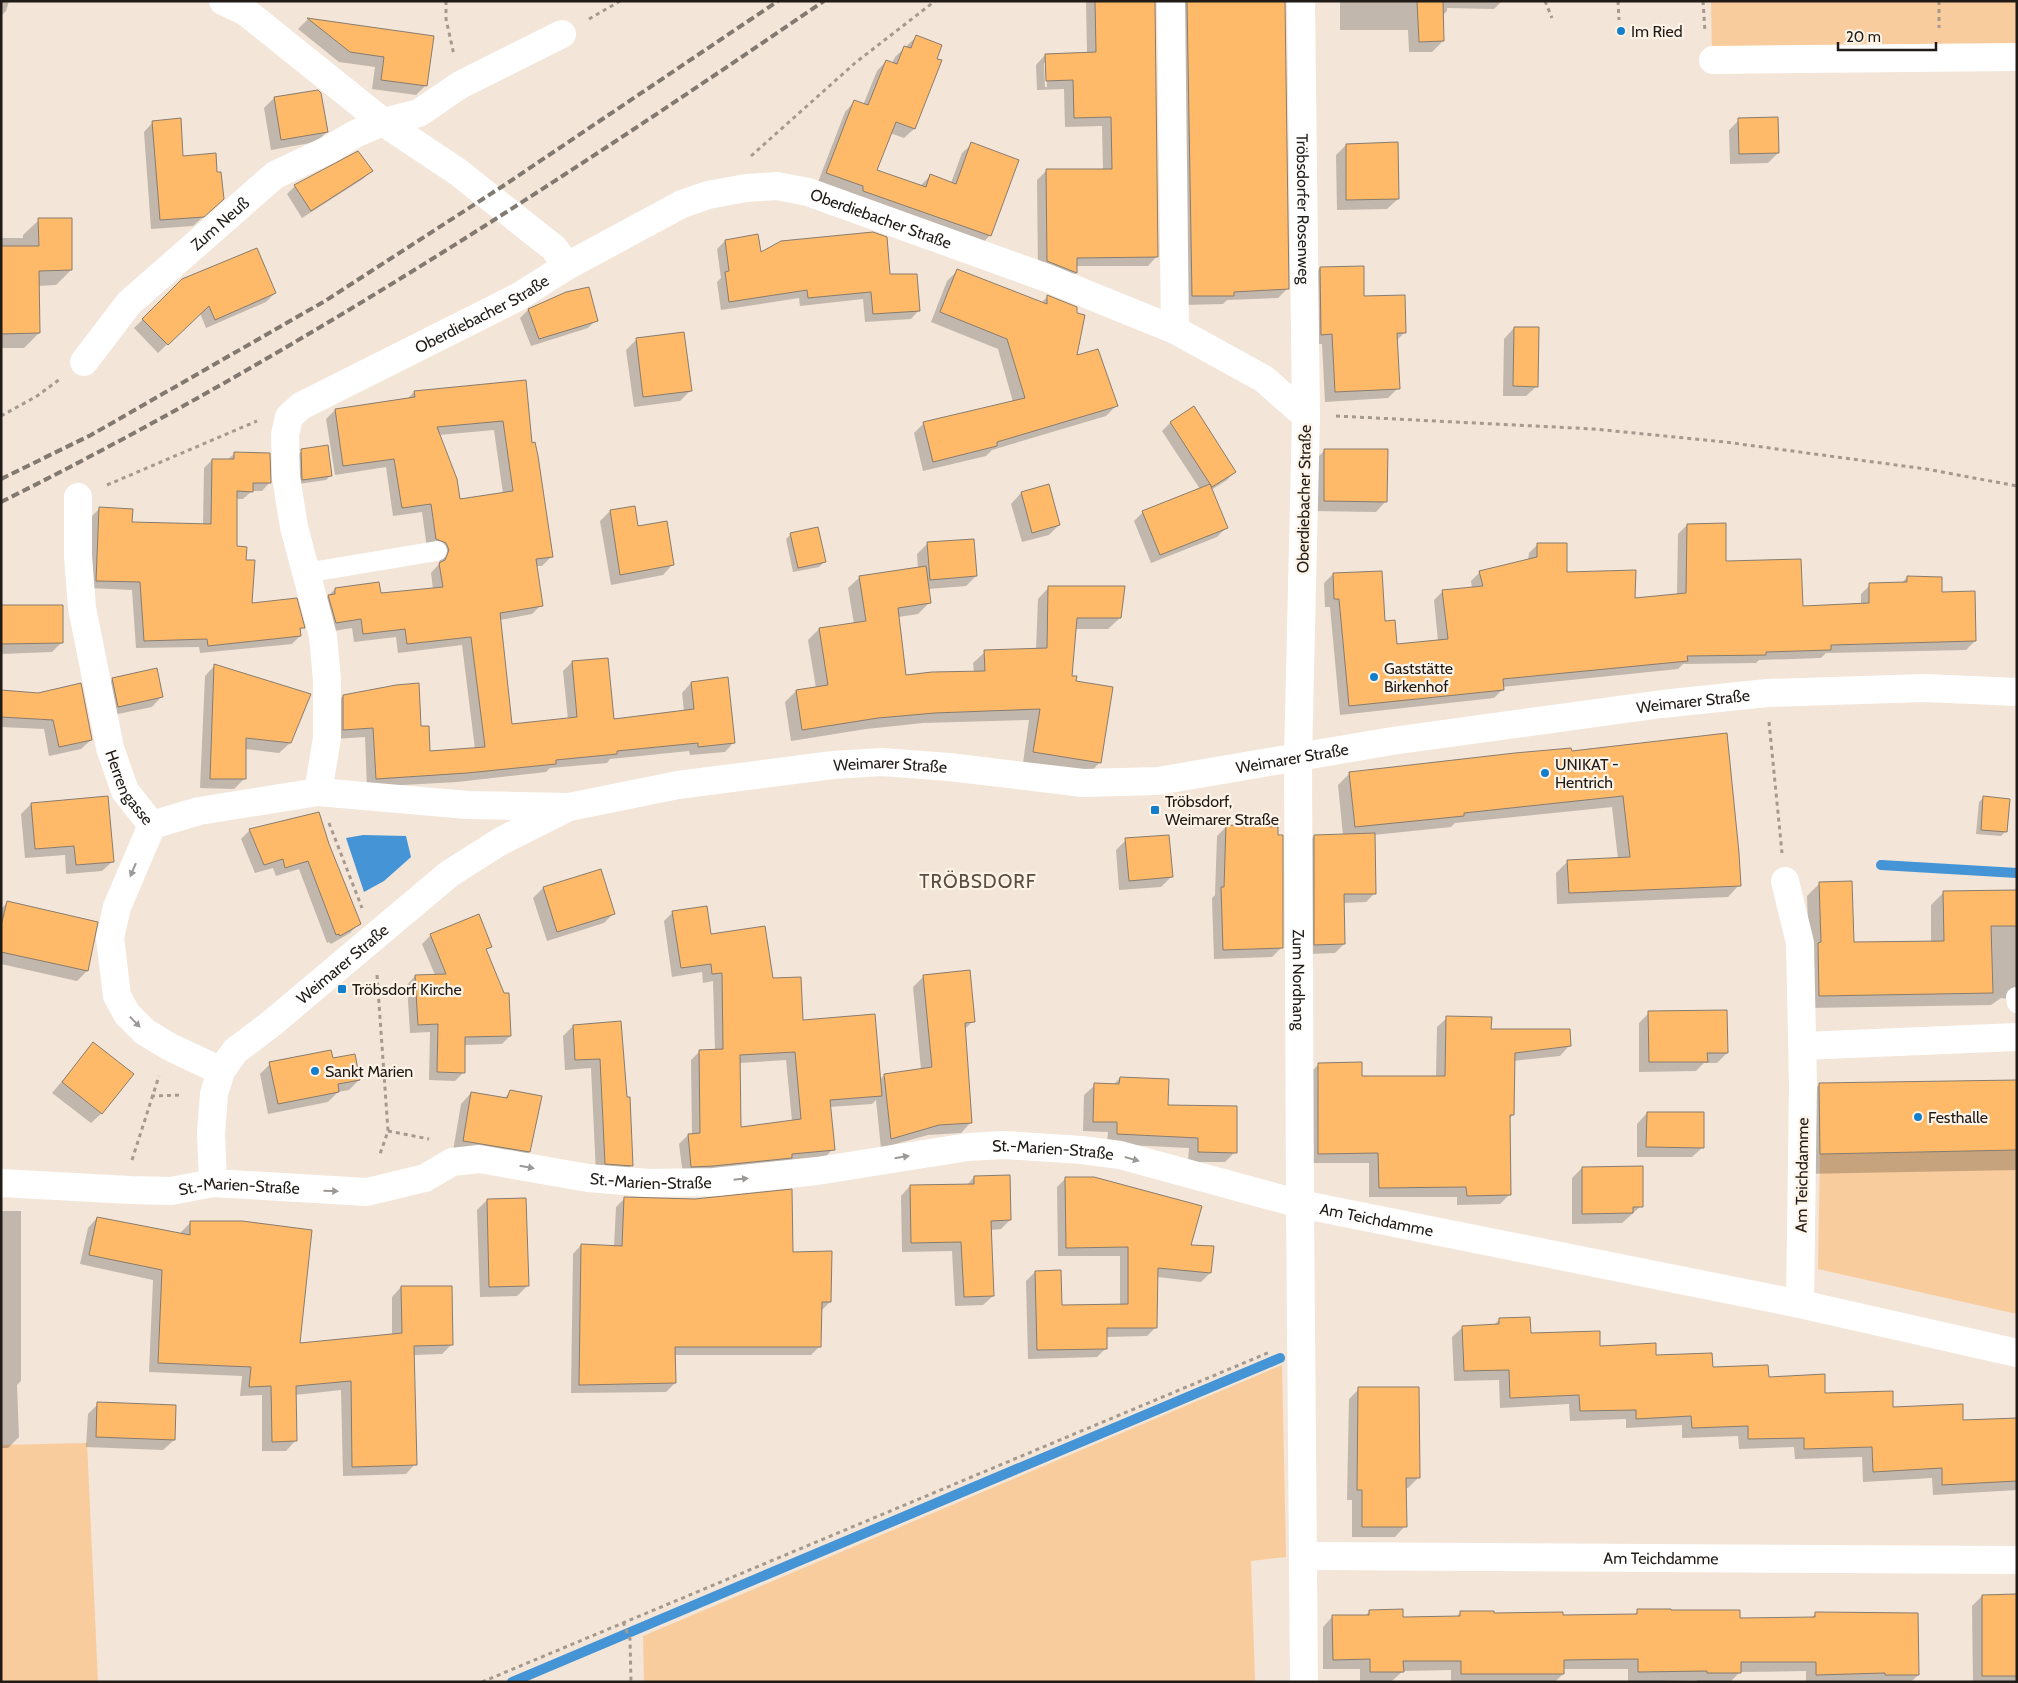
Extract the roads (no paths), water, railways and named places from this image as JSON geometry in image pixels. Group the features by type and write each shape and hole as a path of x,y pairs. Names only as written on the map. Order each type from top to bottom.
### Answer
{"street":[{"path":"222,1 246,12 383,122 458,172 554,248 567,266"},
{"path":"1171,1 1175,330"},
{"name":"Tröbsdorfer Rosenweg","path":"1301,1 1306,416"},
{"name":"Zum Neuß","path":"84,362 129,303 184,253 275,176 328,150 355,134 383,122 419,113 460,85 562,34"},
{"path":"1709,48 2017,57"},
{"name":"Oberdiebacher Straße","path":"305,573 294,527 286,477 285,435 289,418 301,406 518,297 567,266 682,204 708,195 746,188 777,186 808,192 1038,274 1175,330 1264,379 1306,416 1298,758"},
{"name":"Herrengasse","path":"78,497 78,556 82,608 110,748 125,791 152,825 117,907 110,938 117,996 127,1014 145,1032 170,1047 221,1071"},
{"path":"305,573 323,636 328,680 327,738 318,792"},
{"name":"Weimarer Straße","path":"152,825 199,811 318,792 468,805 569,807 678,785 833,764 882,762 949,766 1084,783 1133,783 1158,781 1392,741 1662,704 1767,693 1925,688 2017,692"},
{"name":"Zum Nordhang","path":"1298,758 1300,1204"},
{"name":"Weimarer Straße","path":"213,1183 211,1133 214,1094 221,1071 235,1050 272,1023 449,874 501,841 569,807"},
{"name":"Am Teichdamme","path":"1785,881 1800,944 1803,1046 1800,1304"},
{"path":"1803,1046 2017,1037"},
{"name":"St.-Marien-Straße","path":"1,1183 130,1190 171,1190 213,1183 367,1192 425,1178 452,1162 479,1159 588,1178 649,1183 714,1182 817,1171 968,1146 1004,1145 1082,1150 1120,1156 1300,1204"},
{"name":"Am Teichdamme","path":"1304,1682 1300,1204 1800,1304 2017,1353"},
{"name":"Am Teichdamme","path":"1303,1556 2017,1560"}],"lane":[{"path":"305,573 438,551"},
{"path":"2016,998 2017,1003"}],"water":[{"path":"363,835 406,836 411,857 384,881 364,892 346,838"}],"waterway":[{"path":"1881,865 2017,873"},
{"path":"512,1682 1280,1358"}],"railway":[{"path":"1,479 91,435 325,301 503,186 778,1"},
{"path":"1,502 108,447 214,389 421,266 624,136 824,1"}],"place":[{"name":"Im Ried","path":"1621,31"},
{"name":"Gaststätte Birkenhof","path":"1374,677"},
{"name":"UNIKAT - Hentrich","path":"1545,773"},
{"name":"Tröbsdorf, Weimarer Straße","path":"1155,810"},
{"name":"Tröbsdorf Kirche","path":"342,989"},
{"name":"Sankt Marien","path":"315,1071"},
{"name":"Festhalle","path":"1918,1117"}],"district":[{"name":"TRÖBSDORF","path":"978,881"}]}
